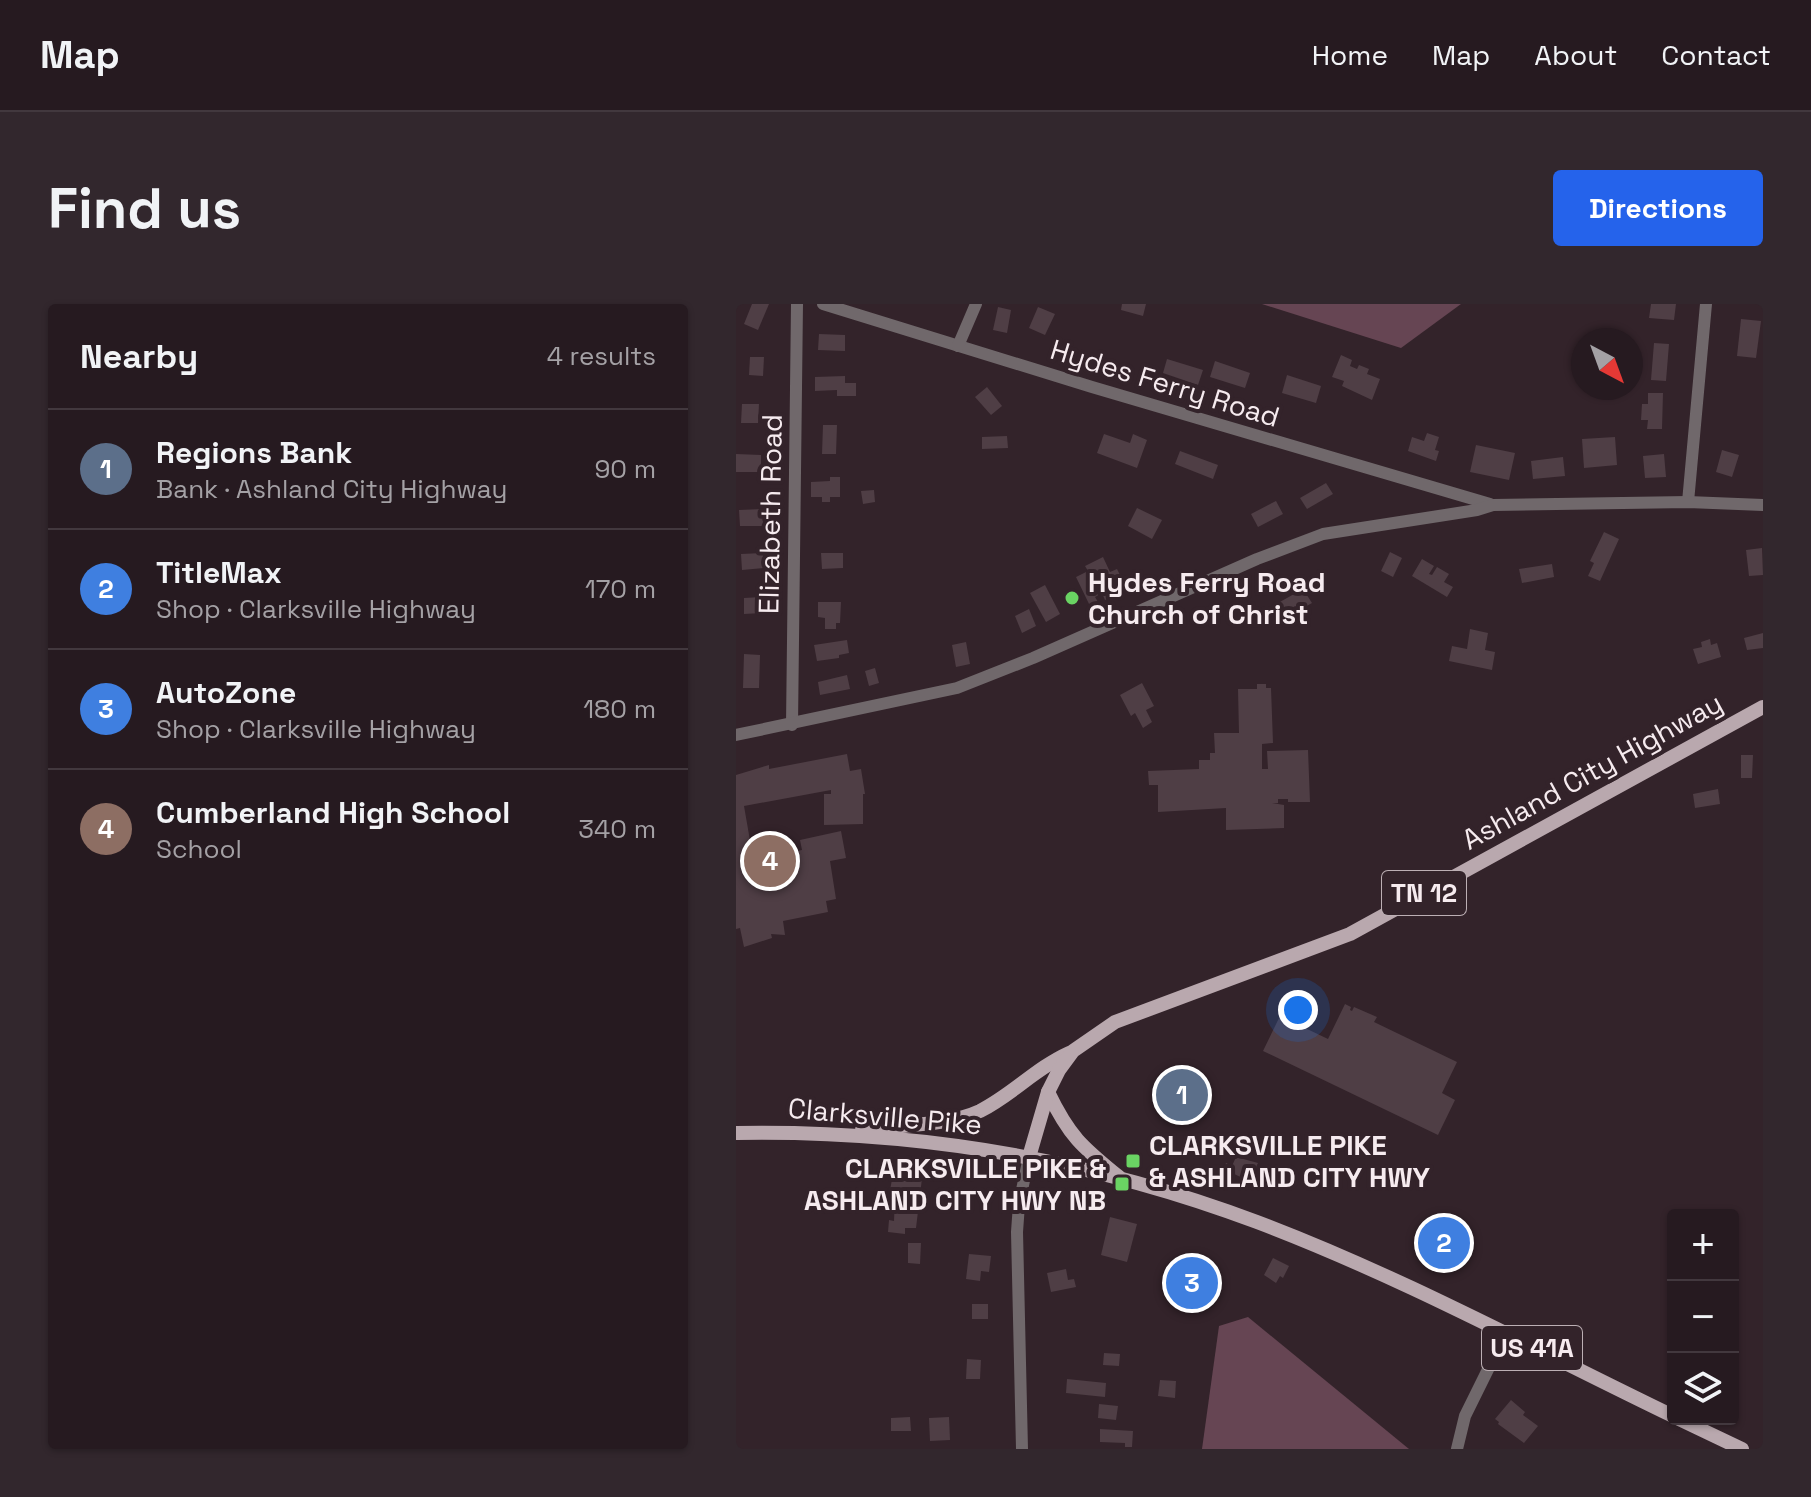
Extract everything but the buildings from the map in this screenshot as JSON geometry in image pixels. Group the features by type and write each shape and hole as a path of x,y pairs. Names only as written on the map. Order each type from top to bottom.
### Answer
{"main road":[{"name":"Ashland City Highway","path":"1029,1157 1048,1092 1059,1070 1073,1051 1115,1022 1350,934 1763,707"},
{"path":"831,1134 948,1120 976,1113 1006,1096 1045,1064 1073,1051"},
{"path":"1048,1092 1061,1119 1079,1144 1123,1180"},
{"name":"Clarksville Pike","path":"736,1133 831,1134 929,1142 1029,1157"},
{"name":"US 41A","path":"1029,1157 1192,1200 1286,1233 1391,1279 1667,1413"},
{"path":"1692,1425 1742,1449"}],"street":[{"name":"Elizabeth Road","path":"792,725 797,304"},
{"name":"Hydes Ferry Road","path":"823,304 1493,505"},
{"path":"958,346 976,304"},
{"path":"1688,502 1706,304"},
{"path":"736,735 957,688 1033,658 1257,559 1323,534 1493,505 1688,502 1763,505"},
{"path":"1022,1449 1017,1232 1019,1204 1029,1157"},
{"path":"1457,1449 1465,1416 1505,1335"}],"shaded area":[{"path":"1262,304 1461,304 1401,348"},
{"path":"1248,1317 1409,1449 1202,1449 1219,1326"}],"place":[{"name":"Hydes Ferry Road Church of Christ","path":"1072,598"},
{"name":"Cumberland High School","path":"770,861"},
{"name":"Regions Bank","path":"1182,1095"},
{"name":"CLARKSVILLE PIKE & ASHLAND CITY HWY","path":"1133,1161"},
{"name":"CLARKSVILLE PIKE & ASHLAND CITY HWY NB","path":"1122,1184"},
{"name":"TitleMax","path":"1444,1243"},
{"name":"AutoZone","path":"1192,1283"}]}
